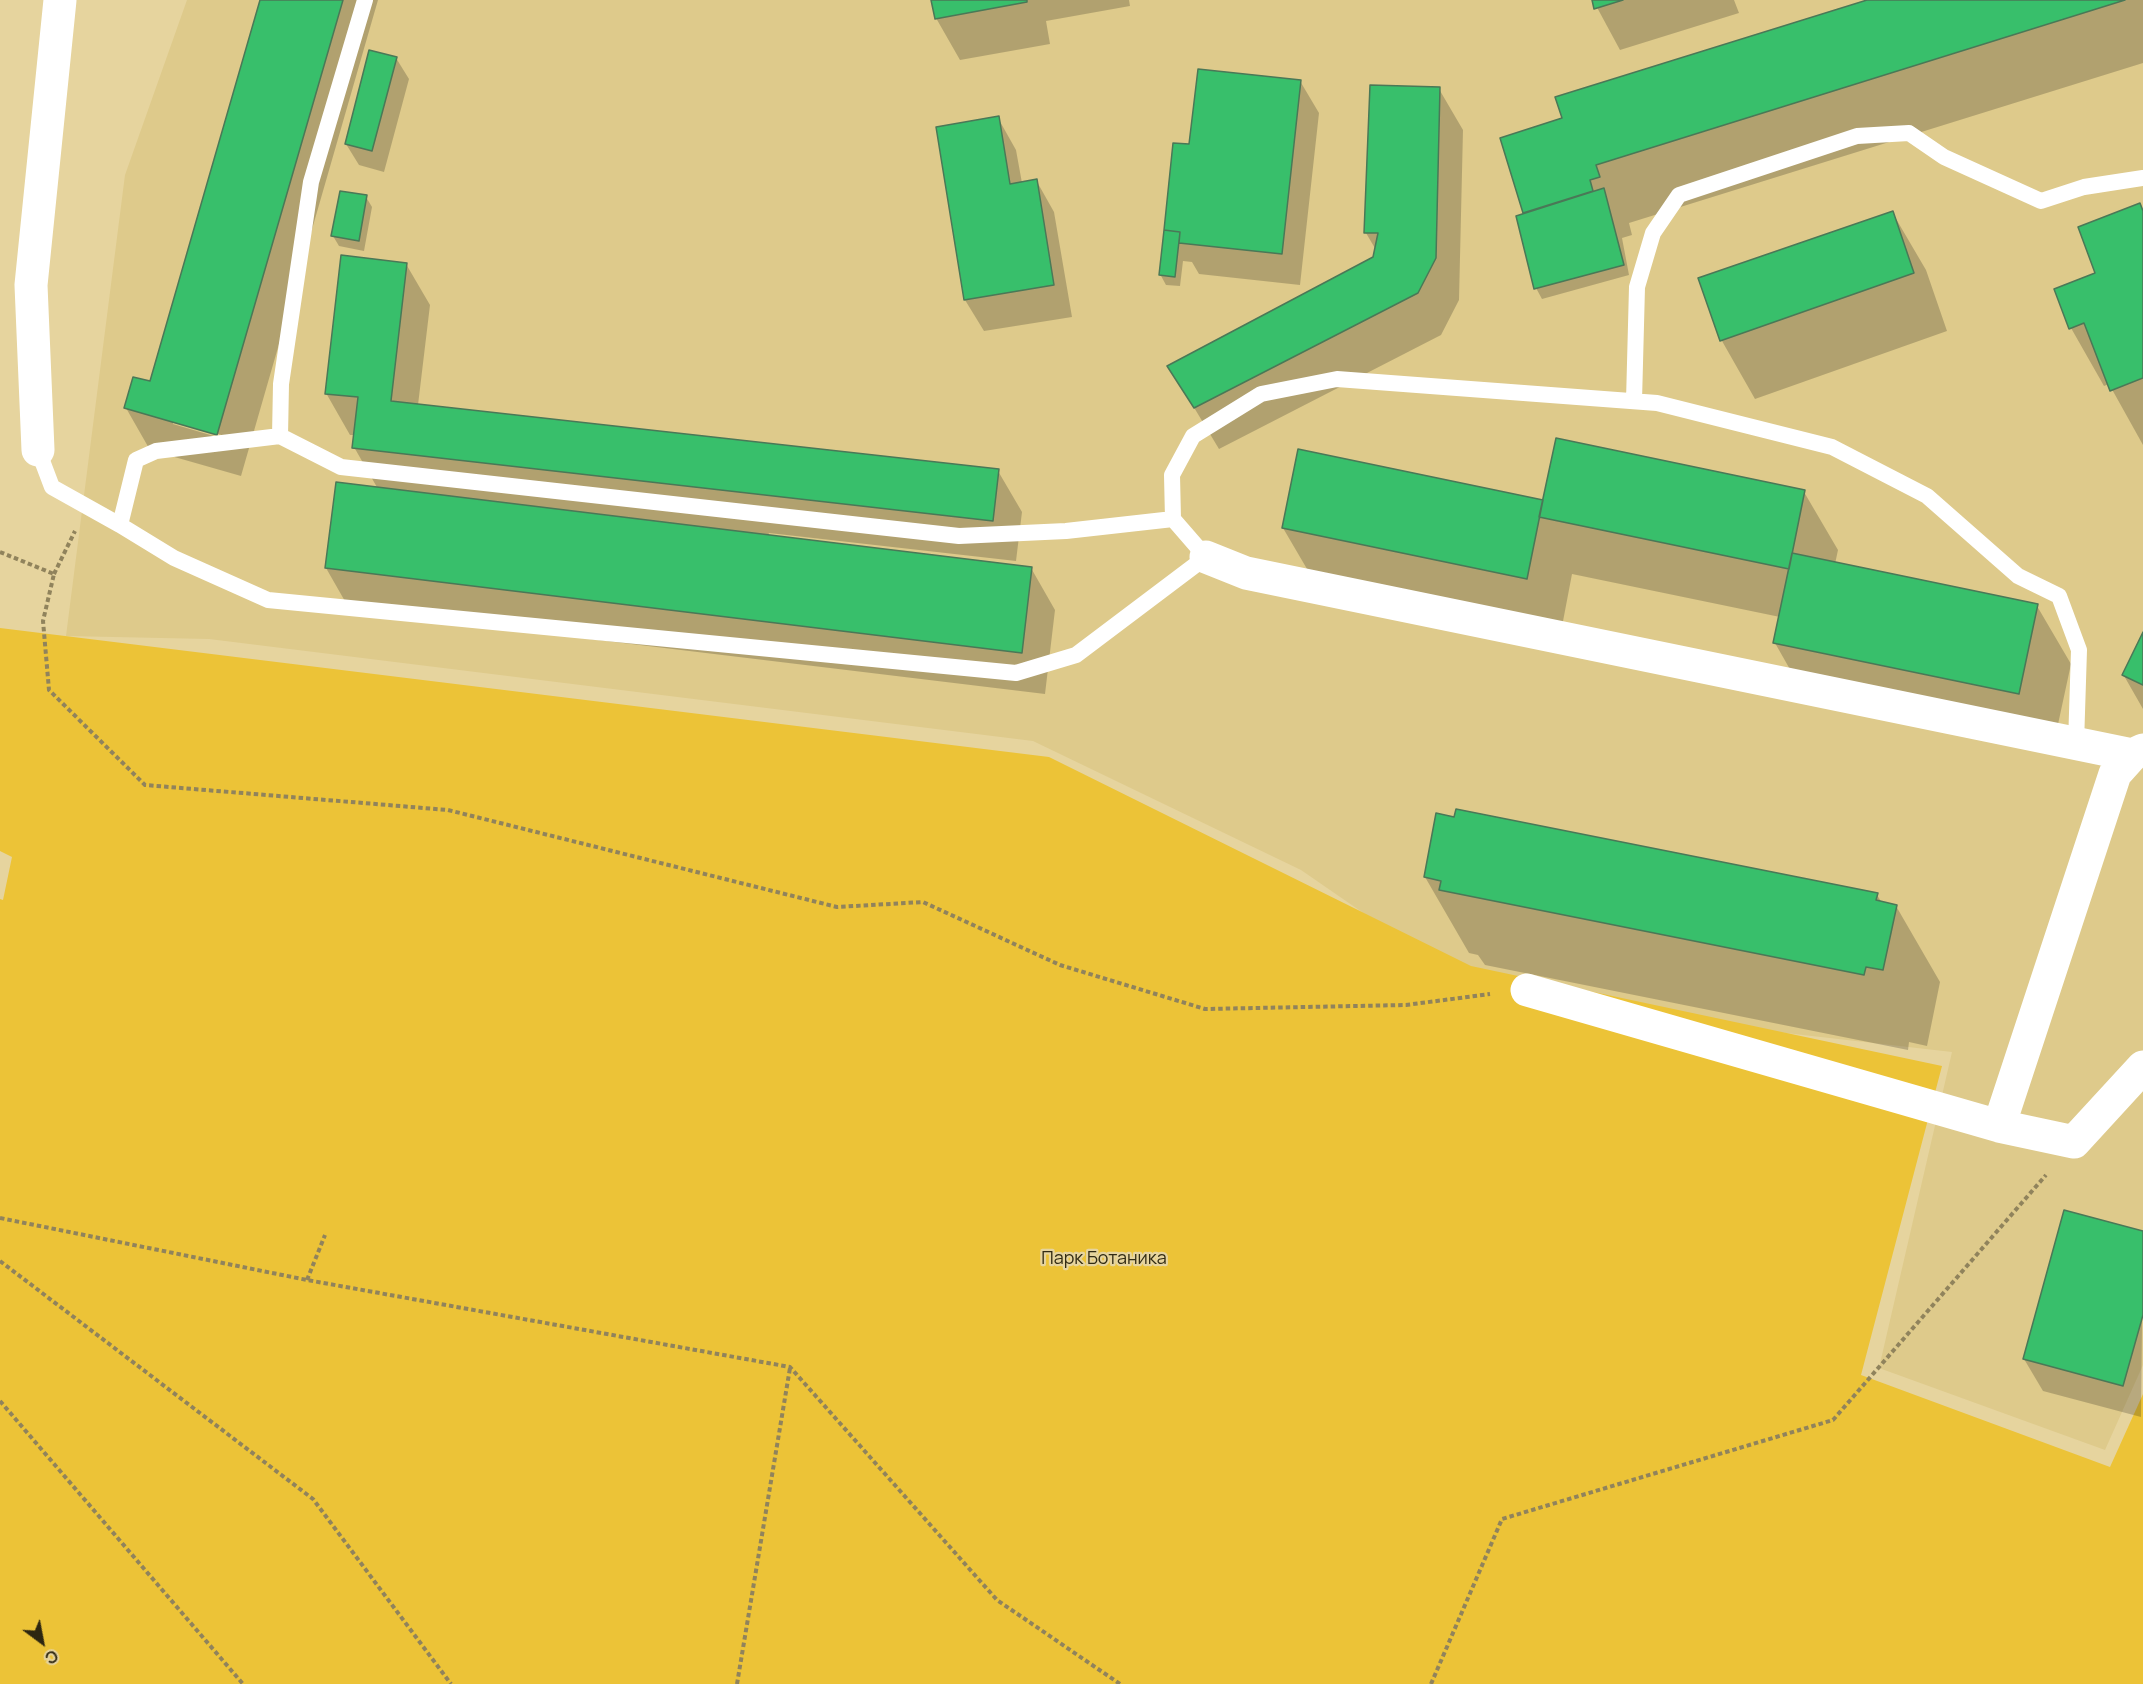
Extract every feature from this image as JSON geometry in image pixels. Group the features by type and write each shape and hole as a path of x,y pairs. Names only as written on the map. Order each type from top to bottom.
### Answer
{"street":[{"path":"38,450 31,285 60,0"},
{"path":"1206,557 1246,573 2076,744 2138,753"},
{"path":"1999,1126 2115,774 2138,753"},
{"path":"1527,990 1999,1126 2074,1142 2143,1067"}],"lane":[{"path":"280,436 281,384 311,182 365,0"},
{"path":"1634,401 1637,287 1653,233 1678,195 1857,136 1909,134 1944,157 2041,201 2084,187 2143,178"},
{"path":"38,450 52,487 174,558 268,600 1016,672 1076,654 1206,557 1173,519 1172,475 1193,436 1261,394 1337,379 1657,403 1832,447 1928,496 2019,576 2059,596 2079,650 2076,744"},
{"path":"120,525 136,460 156,451 280,436 341,466 959,537 1066,531 1173,519"}],"path":[{"path":"87,506 54,574 43,621 49,690 145,785 448,810 837,907 923,902 1060,965 1205,1009 1406,1005 1527,990"},
{"path":"0,552 54,574"},
{"path":"1431,1684 1502,1519 1833,1420 2074,1142"},
{"path":"0,1218 307,1280 790,1367 997,1600 1120,1684"},
{"path":"307,1280 325,1235"},
{"path":"0,1261 313,1499 451,1684"},
{"path":"736,1684 790,1367"},
{"path":"0,1401 243,1684"}],"shaded area":[{"path":"187,0 2143,0 2143,1365 2105,1450 1879,1368 1952,1052 1488,999 1301,870 1033,741 209,639 66,636 125,175"}],"green space":[{"name":"Парк Ботаника","path":"0,628 1049,757 1471,966 1942,1066 1861,1375 2110,1467 2143,1394 2143,1684 0,1684 0,899 3,900 12,857 0,851"}],"building":[{"path":"260,0 343,0 217,435 124,408 133,377 150,381"},
{"path":"931,0 1027,0 1027,2 935,19"},
{"path":"1592,0 1623,0 1594,9"},
{"path":"1867,0 2125,0 1596,165 1600,177 1590,180 1593,191 1523,213 1500,138 1562,118 1555,97"},
{"path":"369,50 397,57 372,151 345,144"},
{"path":"1198,69 1301,80 1282,254 1179,243 1180,232 1164,230 1173,143 1189,144"},
{"path":"1370,85 1440,87 1436,258 1418,293 1194,408 1167,366 1373,257 1378,233 1364,233"},
{"path":"999,116 1010,184 1037,179 1054,285 964,300 936,127"},
{"path":"1604,188 1624,265 1534,289 1516,216"},
{"path":"340,191 367,195 359,241 331,236"},
{"path":"2140,203 2143,211 2143,378 2110,391 2084,323 2069,329 2054,289 2095,273 2078,227"},
{"path":"1893,211 1914,273 1720,341 1698,278"},
{"path":"1164,230 1180,232 1175,277 1159,275"},
{"path":"341,255 407,263 391,401 999,469 993,521 352,448 358,397 325,394"},
{"path":"1556,438 1805,490 1789,569 1539,517"},
{"path":"1298,449 1543,500 1527,579 1282,528"},
{"path":"336,482 1032,567 1022,653 325,568"},
{"path":"1792,553 2038,604 2019,694 1773,643"},
{"path":"2143,632 2143,685 2122,675"},
{"path":"1456,809 1878,893 1876,900 1897,905 1883,970 1866,967 1864,975 1439,890 1441,881 1424,877 1436,813 1454,817"},
{"path":"2064,1210 2143,1231 2143,1315 2123,1386 2023,1359"}]}
